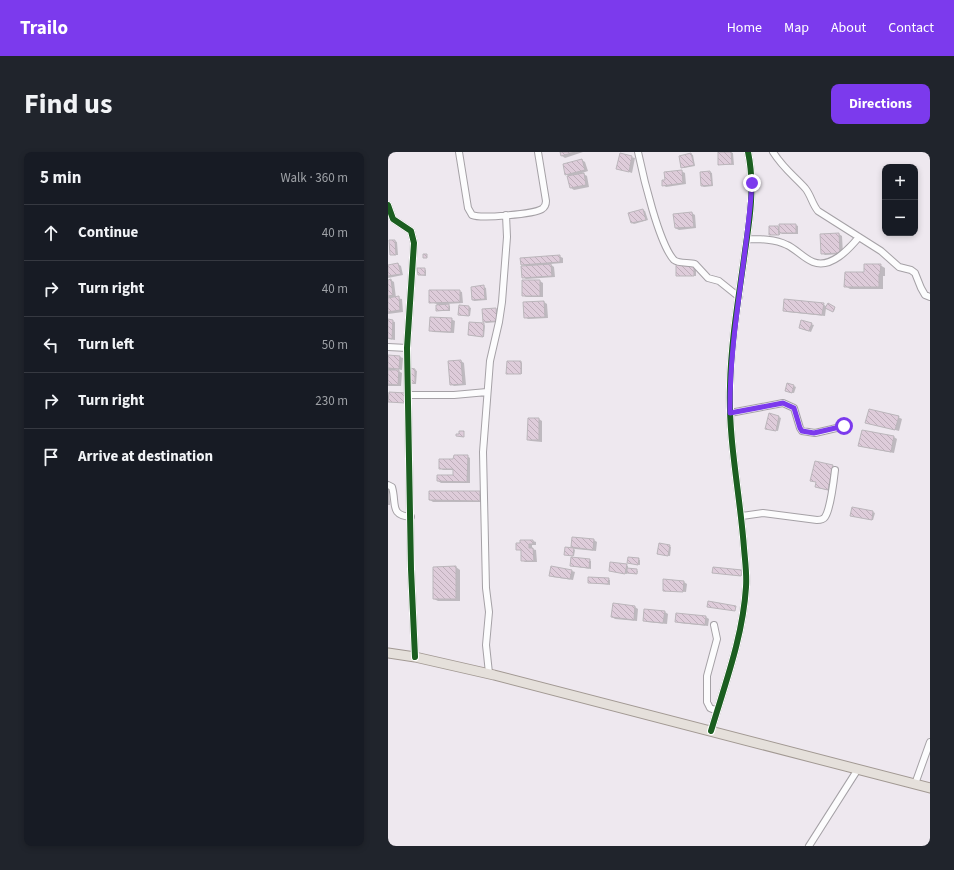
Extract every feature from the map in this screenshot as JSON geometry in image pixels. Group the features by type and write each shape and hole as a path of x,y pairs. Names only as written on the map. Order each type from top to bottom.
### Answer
{"main road":[{"path":"388,653 415,657 489,673 930,788"}],"street":[{"path":"459,152 470,212 476,217 506,215 541,210 545,206 546,201 538,152"},
{"path":"638,152 651,204 666,246 674,259 678,262 695,264 708,278 719,281 739,297"},
{"path":"711,731 740,628 746,586 742,516 735,473 730,413 730,386 733,336 747,239 752,183 748,152"},
{"path":"773,152 784,168 806,188 812,198 814,206 818,211 881,251 899,267 911,270 915,273 925,295 930,297"},
{"path":"388,205 394,219 410,231 414,243 407,348 415,657"},
{"path":"489,673 486,645 489,612 486,588 483,470 490,361 502,302 507,237 506,215"},
{"path":"747,239 779,242 813,262 826,263 842,255 859,237"},
{"path":"388,347 407,348"},
{"path":"408,395 454,395 487,392"},
{"path":"730,413 783,403 794,408 802,431 814,433 844,426"},
{"path":"742,516 763,513 817,520 823,519 826,516 830,502 835,470"},
{"path":"388,485 392,487 396,510 401,516 411,517"},
{"path":"714,625 717,639 707,676 707,702 710,708 717,711"},
{"path":"915,784 930,742"},
{"path":"922,763 930,763"},
{"path":"809,846 858,769"}],"building":[{"path":"560,152 575,152 561,156"},
{"path":"718,152 731,152 732,164 718,165"},
{"path":"620,153 632,156 629,172 616,169"},
{"path":"691,153 694,165 681,168 679,156"},
{"path":"582,159 585,170 565,175 563,164"},
{"path":"682,170 683,183 662,186 662,180 665,180 664,172"},
{"path":"710,171 712,185 701,186 700,172"},
{"path":"584,173 586,185 570,188 567,176"},
{"path":"643,209 646,220 631,223 628,213"},
{"path":"692,212 694,227 675,228 673,214"},
{"path":"779,224 796,224 796,233 779,233"},
{"path":"769,226 778,226 779,235 769,235"},
{"path":"839,233 840,253 821,254 820,234"},
{"path":"389,240 395,240 396,255 390,255"},
{"path":"423,254 427,254 427,258 423,258"},
{"path":"560,255 560,262 521,265 520,258"},
{"path":"398,263 401,274 388,276 388,265"},
{"path":"551,264 552,276 522,278 521,266"},
{"path":"676,264 694,264 694,276 676,276"},
{"path":"864,264 881,264 879,287 844,287 845,272 864,272"},
{"path":"417,268 425,268 425,275 418,275"},
{"path":"391,279 393,295 388,296 388,280"},
{"path":"522,280 540,280 540,296 522,296"},
{"path":"484,285 485,299 472,300 471,287"},
{"path":"429,290 460,290 460,302 429,303"},
{"path":"399,296 400,310 388,312 388,298"},
{"path":"784,299 824,303 822,315 783,311"},
{"path":"544,301 545,317 524,318 523,302"},
{"path":"828,303 835,307 833,312 825,308"},
{"path":"449,304 449,310 436,311 436,305"},
{"path":"459,305 469,306 469,316 458,315"},
{"path":"496,308 497,321 483,322 482,309"},
{"path":"430,317 452,318 451,332 429,331"},
{"path":"388,319 393,320 392,339 388,338"},
{"path":"801,320 812,323 809,331 799,328"},
{"path":"469,322 484,323 483,337 468,335"},
{"path":"388,355 400,356 399,369 388,368"},
{"path":"461,360 463,384 450,385 448,361"},
{"path":"507,361 521,361 521,374 506,374"},
{"path":"410,368 415,369 415,383 410,383"},
{"path":"388,370 399,370 398,385 388,384"},
{"path":"787,383 794,385 792,393 785,391"},
{"path":"389,392 406,393 405,403 388,402"},
{"path":"869,409 899,416 895,430 865,423"},
{"path":"769,413 779,416 776,431 765,429"},
{"path":"528,418 539,418 539,440 527,440"},
{"path":"862,430 894,436 891,452 858,446"},
{"path":"459,431 464,431 464,437 456,436 456,434 459,434"},
{"path":"454,455 468,455 467,482 437,481 437,475 453,475 453,469 439,469 439,459 453,459"},
{"path":"815,461 833,465 828,490 815,487 816,482 810,481"},
{"path":"429,491 480,491 480,501 429,500"},
{"path":"852,507 873,511 872,520 850,516"},
{"path":"572,537 594,539 593,550 571,547"},
{"path":"520,540 533,540 533,544 529,544 529,548 533,548 534,561 521,561 521,550 516,550 516,543 520,543"},
{"path":"659,543 670,545 668,556 657,554"},
{"path":"565,547 574,548 573,556 564,555"},
{"path":"571,557 590,559 589,568 570,566"},
{"path":"628,557 639,558 638,565 627,563"},
{"path":"610,562 627,564 625,574 609,571"},
{"path":"456,566 456,599 433,599 433,567"},
{"path":"551,566 572,570 570,579 549,576"},
{"path":"713,567 742,570 741,576 712,573"},
{"path":"627,568 637,569 637,574 627,573"},
{"path":"588,577 609,578 608,584 588,583"},
{"path":"663,579 684,581 683,592 663,591"},
{"path":"708,601 736,606 735,611 707,607"},
{"path":"613,603 635,606 634,620 611,617"},
{"path":"644,609 665,611 663,623 643,621"},
{"path":"676,613 706,616 705,625 675,622"}],"cycle path":[{"path":"711,731 737,642 746,587 742,528 732,447 730,386 734,335 751,202 751,177 748,152"},
{"path":"388,205 393,219 411,231 414,243 407,348 411,569 415,657"}],"route":[{"path":"752,183 750,216 733,336 730,413 783,403 794,408 802,431 814,433 844,426"}]}
